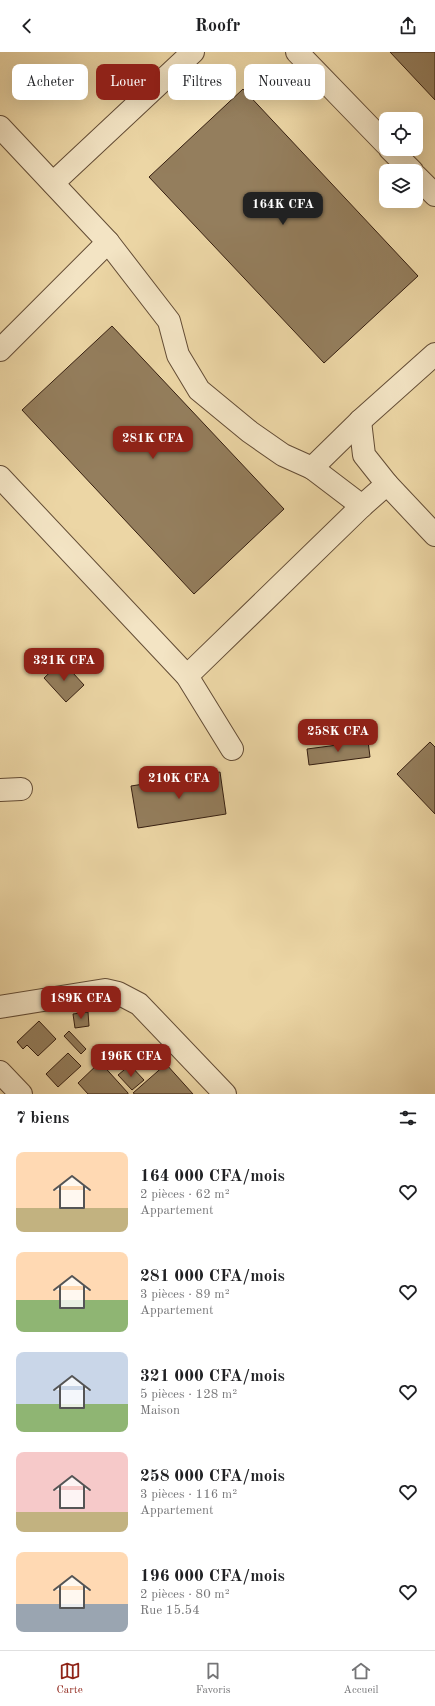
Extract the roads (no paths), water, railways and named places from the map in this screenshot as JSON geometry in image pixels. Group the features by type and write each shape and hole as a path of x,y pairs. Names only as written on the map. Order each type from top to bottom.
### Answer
{"street":[{"path":"52,183 193,52"},
{"path":"297,52 379,137"},
{"path":"0,127 108,242 168,321 178,355 199,390 250,432 283,455 312,468 362,506"},
{"path":"397,156 405,164"},
{"path":"423,183 435,196"},
{"path":"0,350 108,242"},
{"path":"312,468 360,421 435,354"},
{"path":"360,421 364,454 388,484 435,535"},
{"path":"0,478 187,676 232,749"},
{"path":"187,676 362,506 388,484"},
{"path":"0,790 21,789"},
{"path":"0,1007 105,990 118,993 139,1004 225,1094"},
{"path":"0,1072 21,1094"}]}
